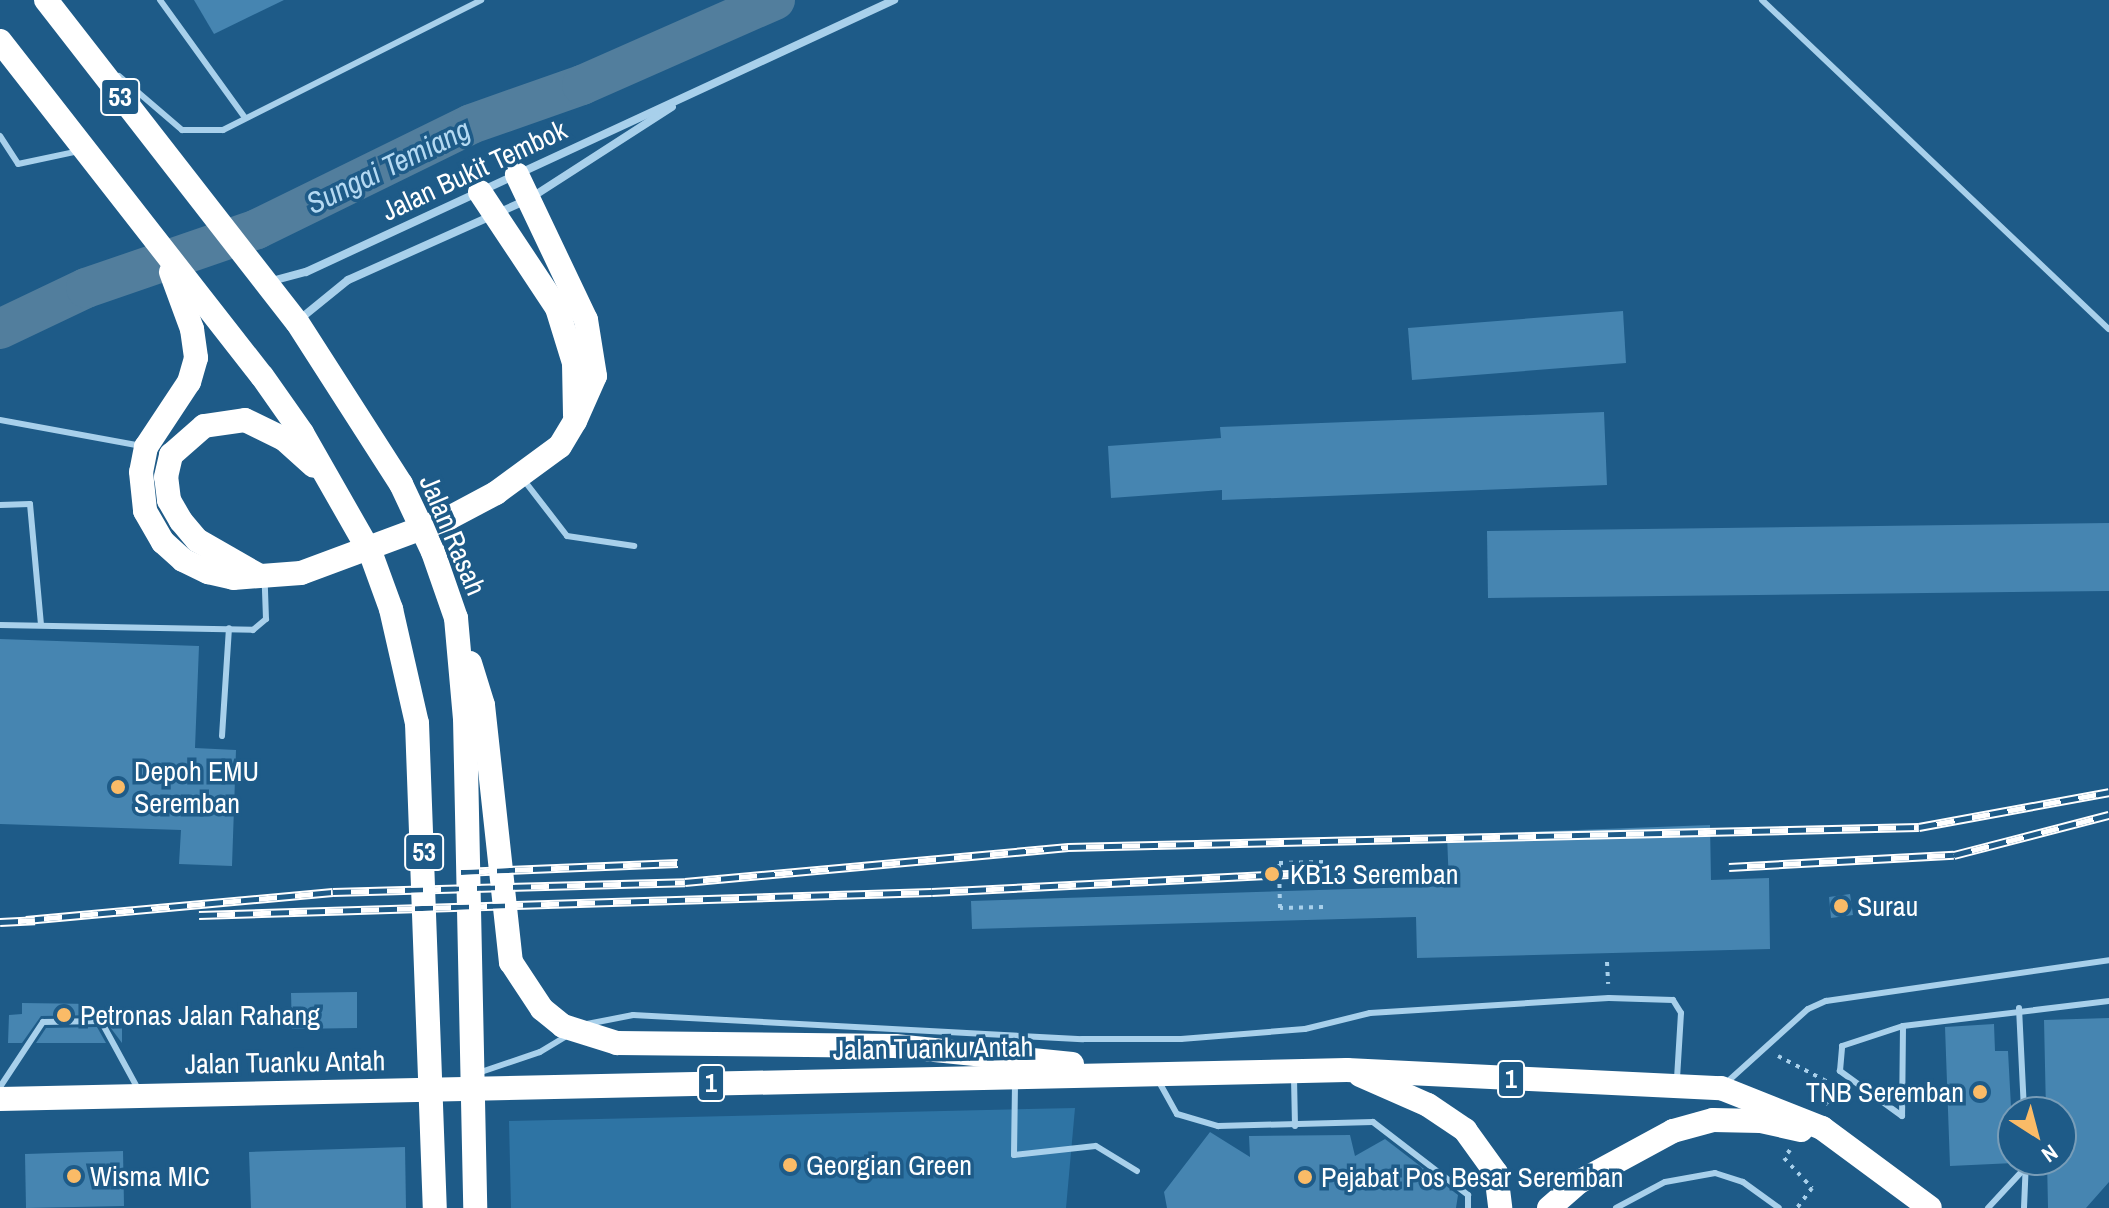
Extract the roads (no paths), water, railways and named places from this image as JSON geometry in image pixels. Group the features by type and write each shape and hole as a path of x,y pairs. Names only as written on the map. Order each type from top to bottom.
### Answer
{"highway":[{"name":"Jalan Rasah","path":"46,0 194,194 297,322 401,484 433,552 456,618 470,811 475,1208"},
{"name":"53","path":"2,49 160,243 186,290 262,376 342,497 391,609 417,723 435,1208"},
{"path":"186,290 196,358 189,382 146,447 141,472 145,511 163,542 183,560 208,572 265,578 301,573 435,523 521,476 560,446 575,421 595,376 586,320 517,175"},
{"path":"480,192 557,308 574,363 575,421"},
{"path":"265,578 197,540 181,521 169,500 166,477 171,455 204,426 245,420 284,439 342,497"},
{"path":"456,618 483,705 511,962 542,1009 563,1026 617,1043 895,1046 1027,1057 1143,1074"},
{"name":"Jalan Tuanku Antah","path":"0,1099 1347,1070 1721,1088 1769,1104 1854,1148"},
{"name":"1","path":"1347,1070 1428,1105 1465,1130 1496,1173 1500,1208"},
{"name":"1","path":"1549,1208 1579,1182 1628,1153 1673,1131 1713,1120 1761,1121 1854,1148 1930,1208"}],"street":[{"name":"Jalan Bukit Tembok","path":"265,283 306,272 894,0"},
{"name":"Jalan Bukit Tembok","path":"297,322 316,301 348,280 529,199 700,90"}],"lane":[{"path":"160,0 245,118"},
{"path":"75,39 182,130 223,130 481,0"},
{"path":"1762,0 2109,329"},
{"path":"0,136 18,164 86,149"},
{"path":"0,420 146,447"},
{"path":"521,476 567,536 634,546"},
{"path":"0,505 30,504 41,625"},
{"path":"0,625 253,630 266,619 265,578"},
{"path":"222,736 229,628"},
{"path":"1721,1088 1808,1009 1826,1001 2109,960"},
{"path":"407,1089 540,1052 588,1024 633,1015 1110,1039 1305,1029 1370,1013 1609,998 1673,1000 1679,1005 1676,1086"},
{"path":"1903,1026 1902,1116 1840,1071 1842,1046 1903,1026 2019,1008 2109,1001"},
{"path":"2019,1008 2023,1096"},
{"path":"0,1087 43,1022 101,1021 142,1095"},
{"path":"1293,1072 1295,1126"},
{"path":"1143,1074 1177,1114 1218,1126 1373,1122 1468,1195 1468,1208"},
{"path":"1015,1076 1014,1155 1096,1146 1137,1171"},
{"path":"1616,1208 1665,1182 1715,1173 1743,1182 1779,1208"},
{"path":"1988,1208 2015,1176"},
{"path":"2024,1208 2025,1176"}],"waterway":[{"name":"Sungai Temiang","path":"0,329 86,288 257,229 471,124 582,85 775,0"}],"railway":[{"path":"26,920 333,892 685,882 1068,847 1919,827 2109,792"},
{"path":"1729,867 1954,855 2109,815"},
{"path":"461,872 678,863"},
{"path":"199,915 932,892 1290,874"},
{"path":"0,922 35,920"}],"place":[{"name":"Depoh EMU Seremban","path":"118,787"},
{"name":"KB13 Seremban","path":"1272,874"},
{"name":"Surau","path":"1841,906"},
{"name":"Petronas Jalan Rahang","path":"64,1015"},
{"name":"TNB Seremban","path":"1980,1092"},
{"name":"Georgian Green","path":"790,1165"},
{"name":"Wisma MIC","path":"74,1176"},
{"name":"Pejabat Pos Besar Seremban","path":"1305,1177"}]}
